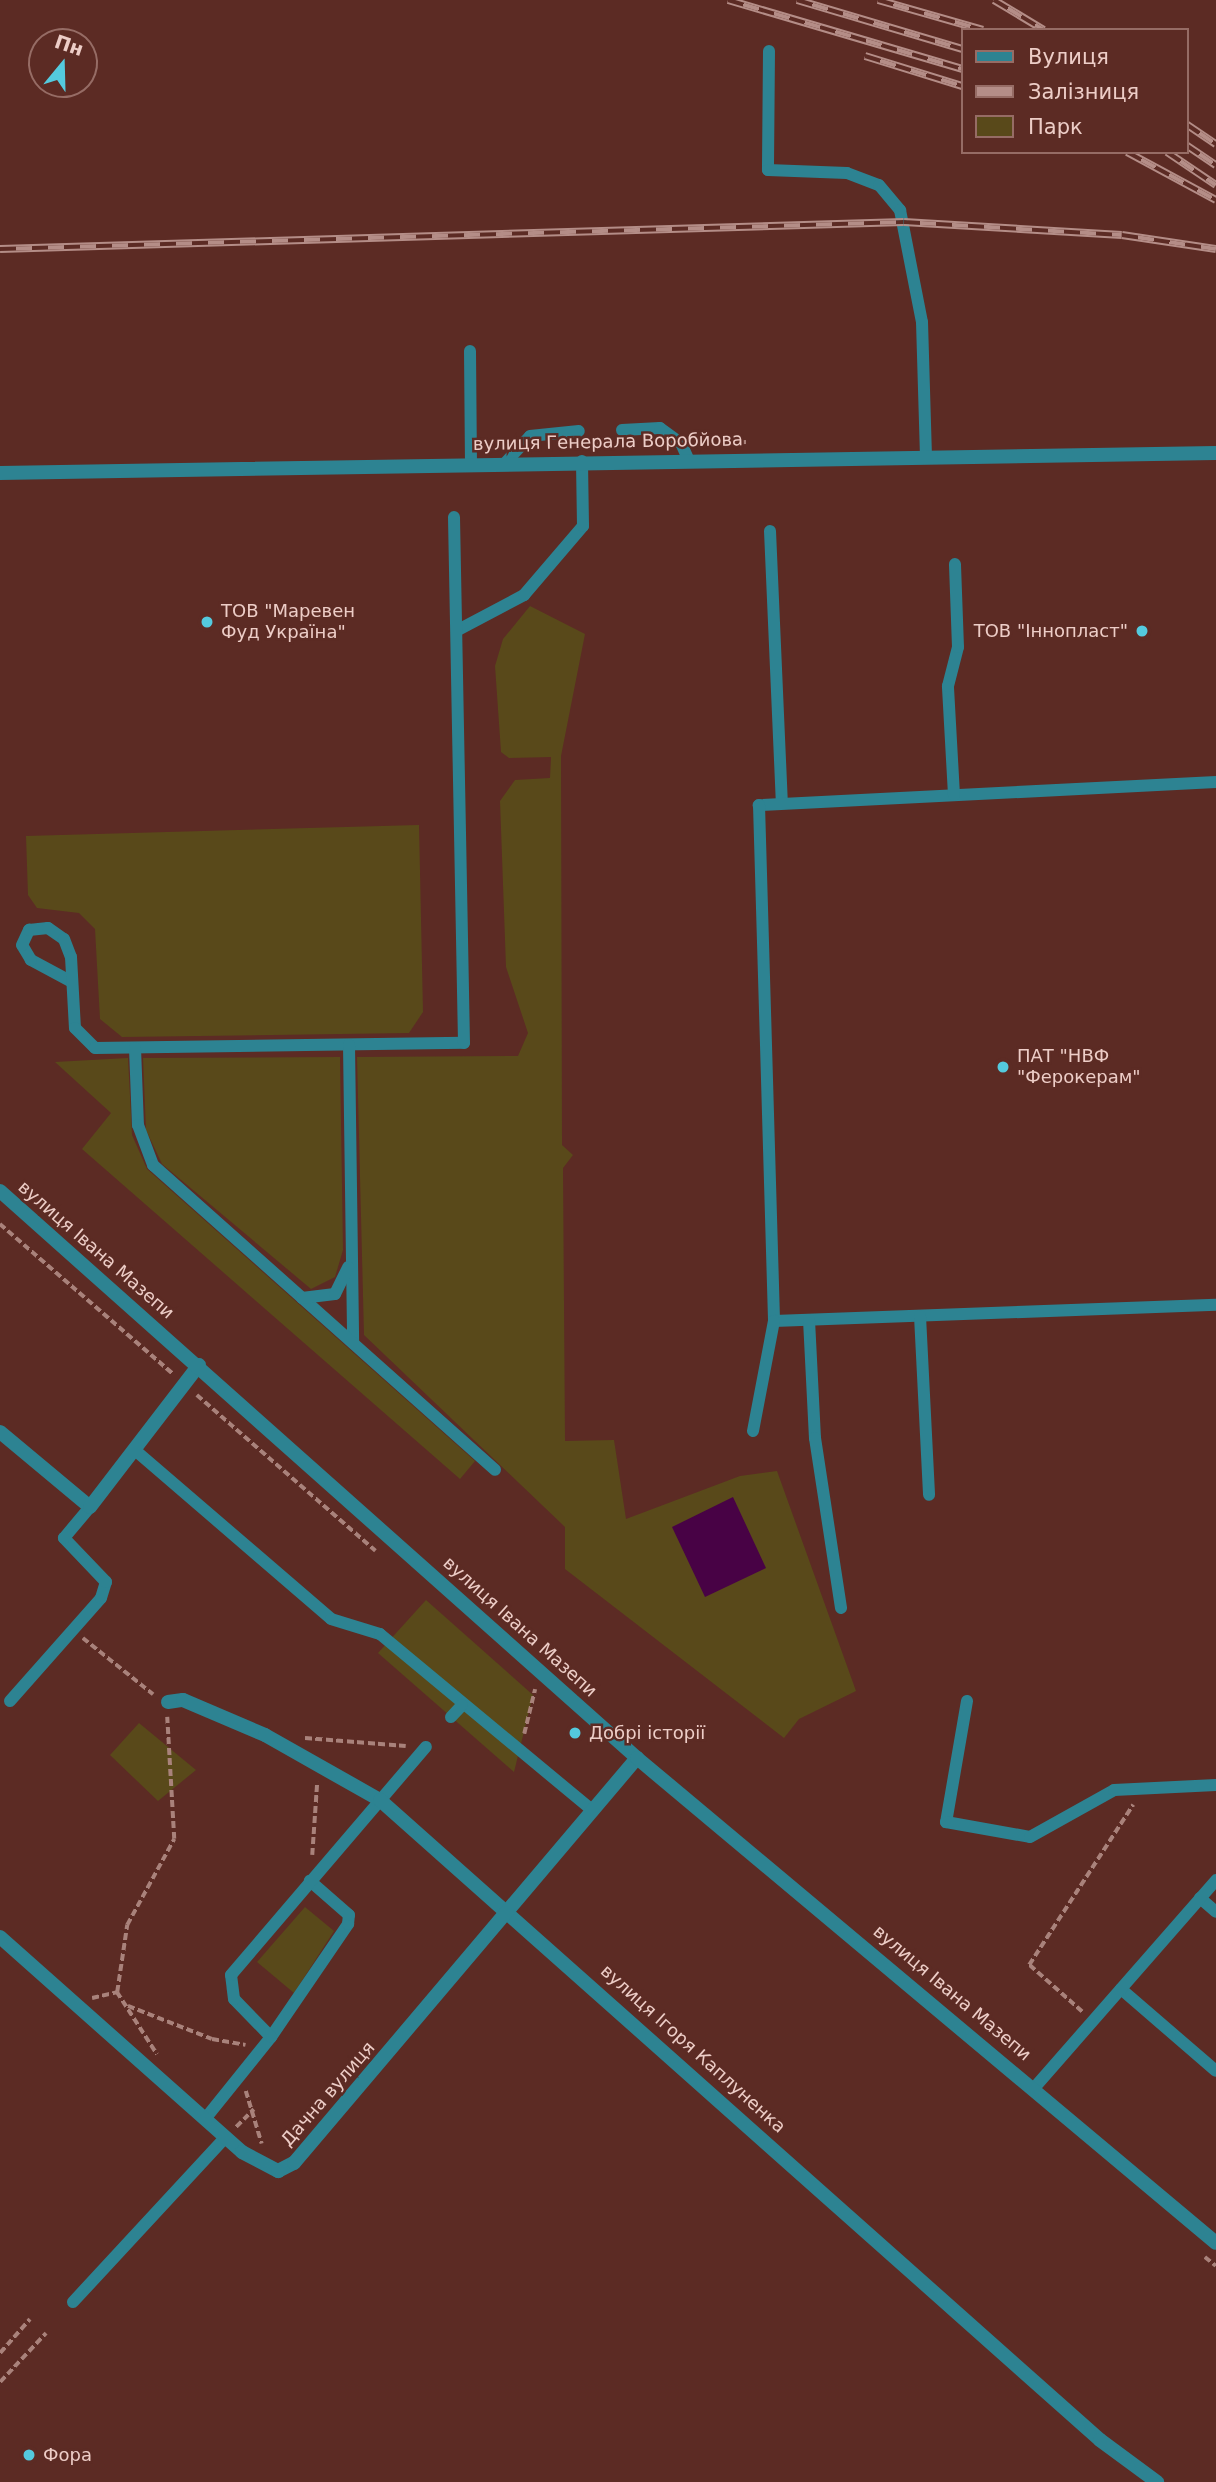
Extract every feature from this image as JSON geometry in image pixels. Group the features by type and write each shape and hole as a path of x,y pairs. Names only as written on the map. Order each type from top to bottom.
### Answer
{"street":[{"name":"вулиця Генерала Воробйова","path":"0,473 506,462 1216,453"},
{"name":"вулиця Івана Мазепи","path":"0,1191 199,1365 637,1758 1035,2087 1216,2243"},
{"path":"0,1432 90,1507 136,1451 199,1365"},
{"name":"вулиця Ігоря Каплуненка","path":"168,1702 183,1700 265,1735 380,1800 510,1911 1100,2440 1157,2482"},
{"name":"Дачна вулиця","path":"268,2168 294,2163 637,1758"},
{"path":"0,1937 205,2119 268,2168"}],"lane":[{"path":"769,51 768,170 863,177 892,196 900,210 922,321 926,458"},
{"path":"470,351 471,463"},
{"path":"622,430 660,428 681,443 689,461"},
{"path":"506,462 530,436 579,431"},
{"path":"458,630 524,595 583,526 582,461"},
{"path":"72,982 31,960 22,945 29,930 48,928 64,939 71,957 75,1028 83,1041 94,1048 464,1043 454,517"},
{"path":"770,531 782,803"},
{"path":"954,794 948,686 958,648 956,564"},
{"path":"753,1431 774,1321 759,805 1216,782"},
{"path":"349,1045 353,1343"},
{"path":"135,1048 138,1125 153,1165 495,1470"},
{"path":"301,1298 335,1294 352,1258"},
{"path":"774,1321 1216,1305"},
{"path":"920,1316 929,1495"},
{"path":"809,1320 815,1438 841,1608"},
{"path":"136,1451 331,1619 380,1633 462,1705 593,1811"},
{"path":"10,1701 101,1598 106,1582 65,1546 90,1507"},
{"path":"967,1701 946,1822 1030,1837 1114,1790 1216,1784"},
{"path":"451,1717 462,1705"},
{"path":"271,2036 234,1999 231,1975 426,1747"},
{"path":"1035,2087 1216,1880"},
{"path":"205,2119 271,2036 348,1924 349,1915 310,1881"},
{"path":"1200,1898 1216,1912"},
{"path":"1121,1989 1216,2071"},
{"path":"74,2302 226,2137"}],"path":[{"path":"73,1630 168,1702 174,1839 127,1926 117,1992 153,2042 163,2081"},
{"path":"520,1752 535,1689"},
{"path":"265,1735 426,1747"},
{"path":"310,1881 318,1764"},
{"path":"1092,2021 1029,1965 1144,1788"},
{"path":"75,2003 117,1992"},
{"path":"128,2006 212,2039 261,2048"},
{"path":"239,2077 254,2109 268,2168"},
{"path":"226,2137 254,2109"},
{"path":"0,2353 30,2319"},
{"path":"0,2382 46,2333"}],"green space":[{"path":"530,606 585,634 561,756 562,1145 573,1155 563,1168 565,1441 614,1440 626,1519 740,1476 777,1471 856,1691 799,1719 784,1738 565,1569 565,1527 364,1335 357,1057 518,1056 528,1033 506,967 500,801 515,780 550,778 551,757 509,758 501,752 495,666 503,639"},
{"path":"419,825 423,1012 409,1033 122,1037 100,1019 95,929 79,913 37,908 28,895 26,836"},
{"path":"340,1057 343,1250 335,1277 311,1289 162,1164 146,1130 143,1058"},
{"path":"128,1058 132,1135 147,1169 475,1461 460,1479 82,1149 111,1113 55,1062"},
{"path":"426,1600 533,1695 514,1772 378,1653"},
{"path":"139,1723 196,1770 158,1801 110,1755"},
{"path":"305,1907 334,1931 294,1993 257,1962"}],"shaded area":[{"path":"733,1497 766,1568 705,1597 672,1527"}],"railway":[{"path":"728,0 960,68"},
{"path":"797,0 960,48"},
{"path":"878,0 976,28"},
{"path":"994,0 1041,28"},
{"path":"865,56 960,85"},
{"path":"1188,125 1216,144"},
{"path":"1188,146 1216,165"},
{"path":"1131,154 1216,200"},
{"path":"1170,154 1216,185"},
{"path":"0,249 904,222 1122,235 1216,249"}],"place":[{"name":"ТОВ \"Маревен Фуд Україна\"","path":"207,622"},
{"name":"ТОВ \"Іннопласт\"","path":"1142,631"},
{"name":"ПАТ \"НВФ \"Ферокерам\"","path":"1003,1067"},
{"name":"Добрі історії","path":"575,1733"},
{"name":"Фора","path":"29,2455"}]}
